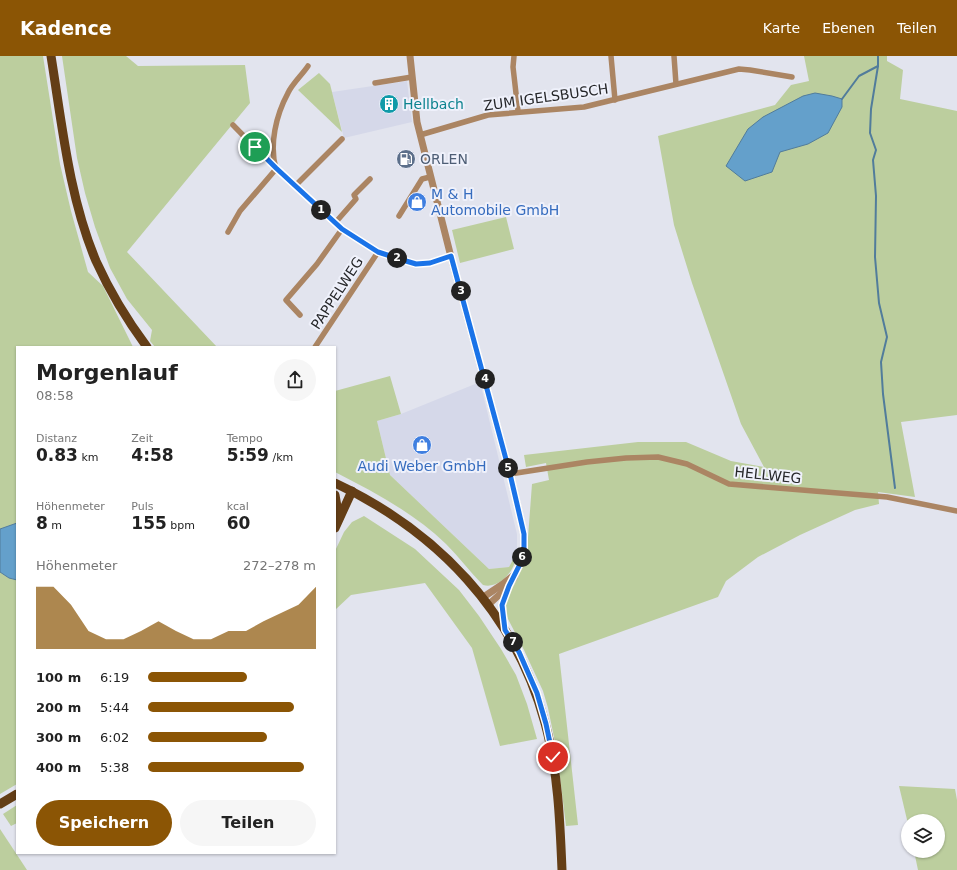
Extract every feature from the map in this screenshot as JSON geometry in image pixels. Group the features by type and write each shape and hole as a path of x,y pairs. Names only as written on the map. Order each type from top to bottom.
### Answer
{"main road":[{"path":"51,56 65,146 86,234 109,288 128,321 146,346"},
{"path":"336,483 380,506 423,537 438,550 460,572 485,601 519,652 537,693 546,724 553,757 558,796 562,870"},
{"path":"336,526 352,491"},
{"path":"336,501 339,518"},
{"path":"0,804 16,795"}],"street":[{"path":"410,56 417,122 430,177 510,474 524,534 524,552 517,572 509,586 502,605 505,630"},
{"path":"514,56 513,67 518,111"},
{"path":"611,56 615,100"},
{"path":"674,56 676,84"},
{"path":"276,168 272,145 276,125 288,93 308,66"},
{"name":"ZUM IGELSBUSCH","path":"420,135 488,115 518,111 584,107 739,70 750,70 792,77"},
{"path":"375,83 412,77"},
{"path":"233,125 276,168 335,223 378,252 416,264 430,263 451,256"},
{"path":"295,186 342,139"},
{"path":"228,232 244,206 276,168"},
{"path":"399,216 422,179 430,177"},
{"path":"335,223 356,199 354,195 370,179"},
{"path":"300,315 286,300 317,264 342,229"},
{"name":"PAPPELWEG","path":"316,346 378,252"},
{"name":"HELLWEG","path":"510,474 587,462 626,458 658,457 687,464 729,484 887,497 957,511"},
{"path":"485,601 517,572"},
{"path":"485,601 509,586"}],"shaded area":[{"path":"407,81 412,122 344,138 332,92"},
{"path":"480,382 517,534 517,552 509,567 489,569 390,475 377,421 401,414"}],"green space":[{"path":"0,56 43,56 60,164 88,272 103,286 133,346 16,346 16,523 0,529"},
{"path":"62,56 126,56 138,66 245,65 250,103 127,252 216,346 154,346 150,341 152,330 127,299 110,268 95,227 77,158"},
{"path":"804,56 887,56 887,61 903,70 900,99 957,111 957,415 901,422 915,497 878,492 879,504 855,510 800,535 758,557 726,581 718,597 559,654 578,825 566,826 557,752 548,708 543,691 507,617 506,599 518,578 527,551 532,484 549,480 546,463 526,467 524,455 638,442 686,442 731,461 764,467 741,424 692,283 674,225 658,136 775,105 791,85 809,81"},
{"path":"319,73 330,84 342,132 298,90"},
{"path":"506,217 514,249 460,263 452,230"},
{"path":"390,376 401,414 377,421 390,475 489,569 509,567 517,552 513,567 503,580 493,585 483,585 446,544 421,522 379,495 336,473 336,391"},
{"path":"364,516 415,549 459,590 479,616 516,675 527,704 537,739 500,746 472,648 425,583 351,595 336,609 336,549 344,532 352,522"},
{"path":"0,572 9,578 16,580 16,785 0,794"},
{"path":"899,786 955,789 957,800 957,870 918,870 915,858 945,858 945,814 906,814"},
{"path":"16,806 16,824 11,826 3,814"},
{"path":"0,829 27,870 0,870"}],"water":[{"path":"815,93 842,99 842,107 828,133 808,144 780,152 772,172 745,181 726,166 748,129 763,117 803,96"},
{"path":"16,523 16,580 9,578 0,572 0,529"}],"waterway":[{"path":"878,56 878,66 871,109 870,133 876,150 873,160 876,196 875,257 879,303 887,337 881,362 883,394 895,488"},
{"path":"842,99 859,76 878,66"}],"place":[{"name":"Hellbach","path":"389,104"},
{"name":"ORLEN","path":"406,159"},
{"name":"M & H Automobile GmbH","path":"417,202"},
{"name":"Audi Weber GmbH","path":"422,445"}],"route":[{"path":"255,147 342,229 378,252 416,264 430,263 451,256 510,474 524,534 524,552 517,572 509,586 502,605 505,630 519,652 537,693 546,724 553,757"}]}
